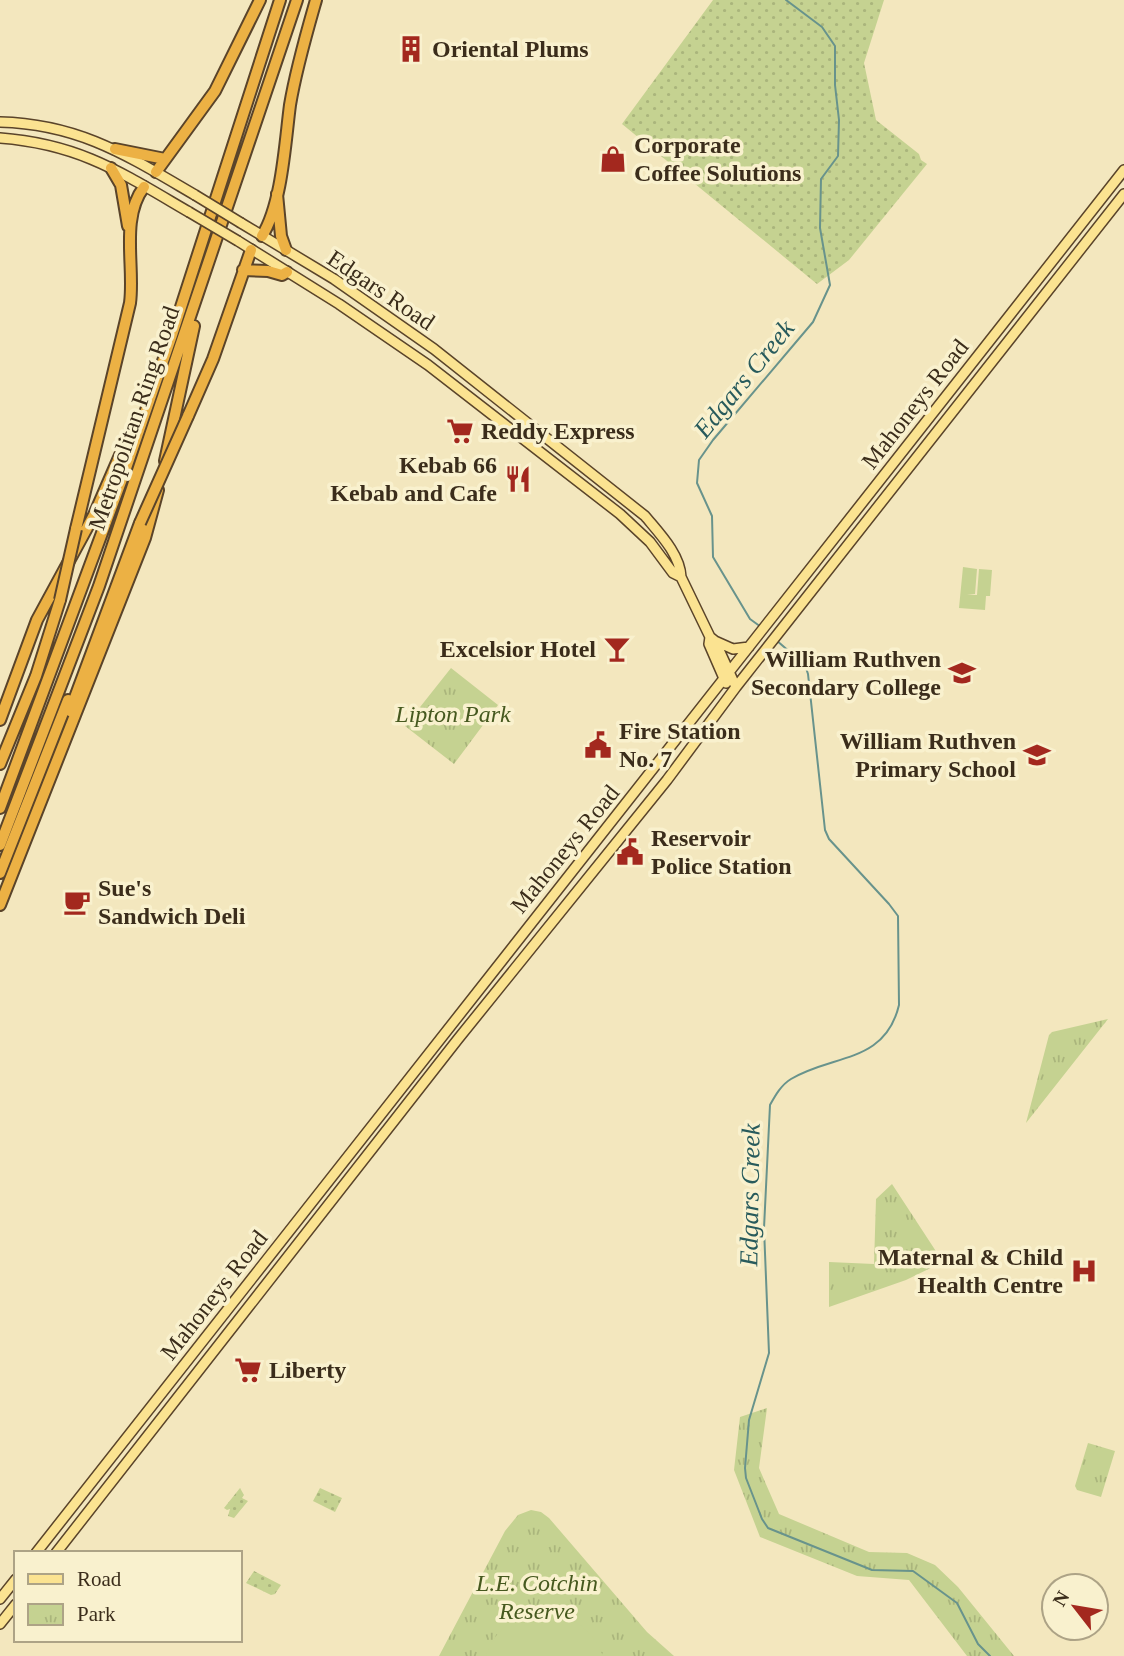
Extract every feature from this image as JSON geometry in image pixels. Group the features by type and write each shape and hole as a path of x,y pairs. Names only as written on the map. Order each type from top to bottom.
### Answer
{"highway":[{"path":"156,173 215,91 233,60 260,0"},
{"name":"Metropolitan Ring Road","path":"0,808 86,580 172,335 280,0"},
{"name":"Metropolitan Ring Road","path":"0,845 103,574 297,0"},
{"path":"262,236 277,194 296,73 316,0"},
{"path":"115,149 165,159"},
{"path":"111,168 121,185 131,239"},
{"path":"0,764 36,676 60,600 130,303 134,206 144,187"},
{"path":"277,194 281,236 286,250"},
{"path":"0,873 114,579 213,359 251,250"},
{"path":"0,905 145,538 168,448 207,265"},
{"path":"243,270 268,271 282,275 287,272"},
{"path":"0,720 37,620 108,487 172,335"},
{"path":"0,891 140,523"}],"main road":[{"name":"Edgars Road","path":"0,122 54,128 90,138 115,149 286,250 365,300 434,349 645,516 664,539 681,567 681,577 713,639 733,690"},
{"name":"Edgars Road","path":"0,138 57,146 111,168 189,212 349,310 448,381 620,514 650,542 673,573 681,577"},
{"name":"Mahoneys Road","path":"38,1551 1124,170"},
{"path":"144,187 156,173"},
{"name":"Mahoneys Road","path":"58,1551 436,1067 704,732 733,690 1124,194"},
{"path":"251,250 262,236"},
{"path":"1063,247 1075,257"},
{"path":"713,639 729,648 752,643"},
{"path":"692,722 704,732"},
{"path":"425,1058 436,1067"},
{"path":"0,1599 14,1582"},
{"path":"0,1624 14,1606"}],"green space":[{"path":"713,0 884,0 864,63 876,120 919,154 921,160 927,164 849,260 817,284 622,124"},
{"path":"963,567 977,569 975,594 967,595 977,595 979,569 992,570 990,596 986,596 985,610 959,608"},
{"name":"Lipton Park","path":"451,668 498,705 454,764 405,726"},
{"path":"1108,1019 1026,1123 1049,1035 1052,1032"},
{"path":"892,1184 943,1262 906,1280 829,1307 829,1262 874,1264 876,1199"},
{"path":"767,1408 759,1468 779,1514 869,1552 907,1553 935,1565 958,1587 1014,1656 967,1656 909,1580 857,1576 760,1537 734,1470 740,1417"},
{"path":"1088,1443 1115,1451 1101,1497 1077,1490 1075,1486"},
{"path":"240,1488 244,1495 242,1498 248,1501 234,1518 228,1516 230,1509 224,1508"},
{"path":"320,1488 342,1498 335,1512 313,1501"},
{"name":"L.E. Cotchin Reserve","path":"531,1510 541,1512 549,1518 647,1632 674,1656 439,1656 505,1531 518,1515"},
{"path":"254,1571 281,1585 275,1594 271,1595 246,1583"},
{"path":"542,1612 563,1616 580,1625 593,1638 603,1656 486,1656 494,1638 507,1625 523,1616"}],"waterway":[{"name":"Edgars Creek","path":"761,627 750,619 713,557 712,516 697,483 699,460 813,322 830,285 820,228 821,179 838,156 835,46 822,27 786,0"},
{"name":"Edgars Creek","path":"776,640 805,665 808,674 825,830 829,839 898,916 899,1005 892,1024 882,1038 855,1055 791,1079 781,1087 770,1105 764,1228 769,1353 749,1420 746,1478 768,1528 872,1570 913,1571 957,1603 978,1644 990,1656"}],"place":[{"name":"Oriental Plums","path":"411,49"},
{"name":"Corporate Coffee Solutions","path":"613,159"},
{"name":"Reddy Express","path":"460,431"},
{"name":"Kebab 66 Kebab and Cafe","path":"518,479"},
{"name":"Excelsior Hotel","path":"617,649"},
{"name":"William Ruthven Secondary College","path":"962,673"},
{"name":"Fire Station No. 7","path":"598,745"},
{"name":"William Ruthven Primary School","path":"1037,755"},
{"name":"Reservoir Police Station","path":"630,852"},
{"name":"Sue's Sandwich Deli","path":"77,902"},
{"name":"Maternal & Child Health Centre","path":"1084,1271"},
{"name":"Liberty","path":"248,1370"}]}
